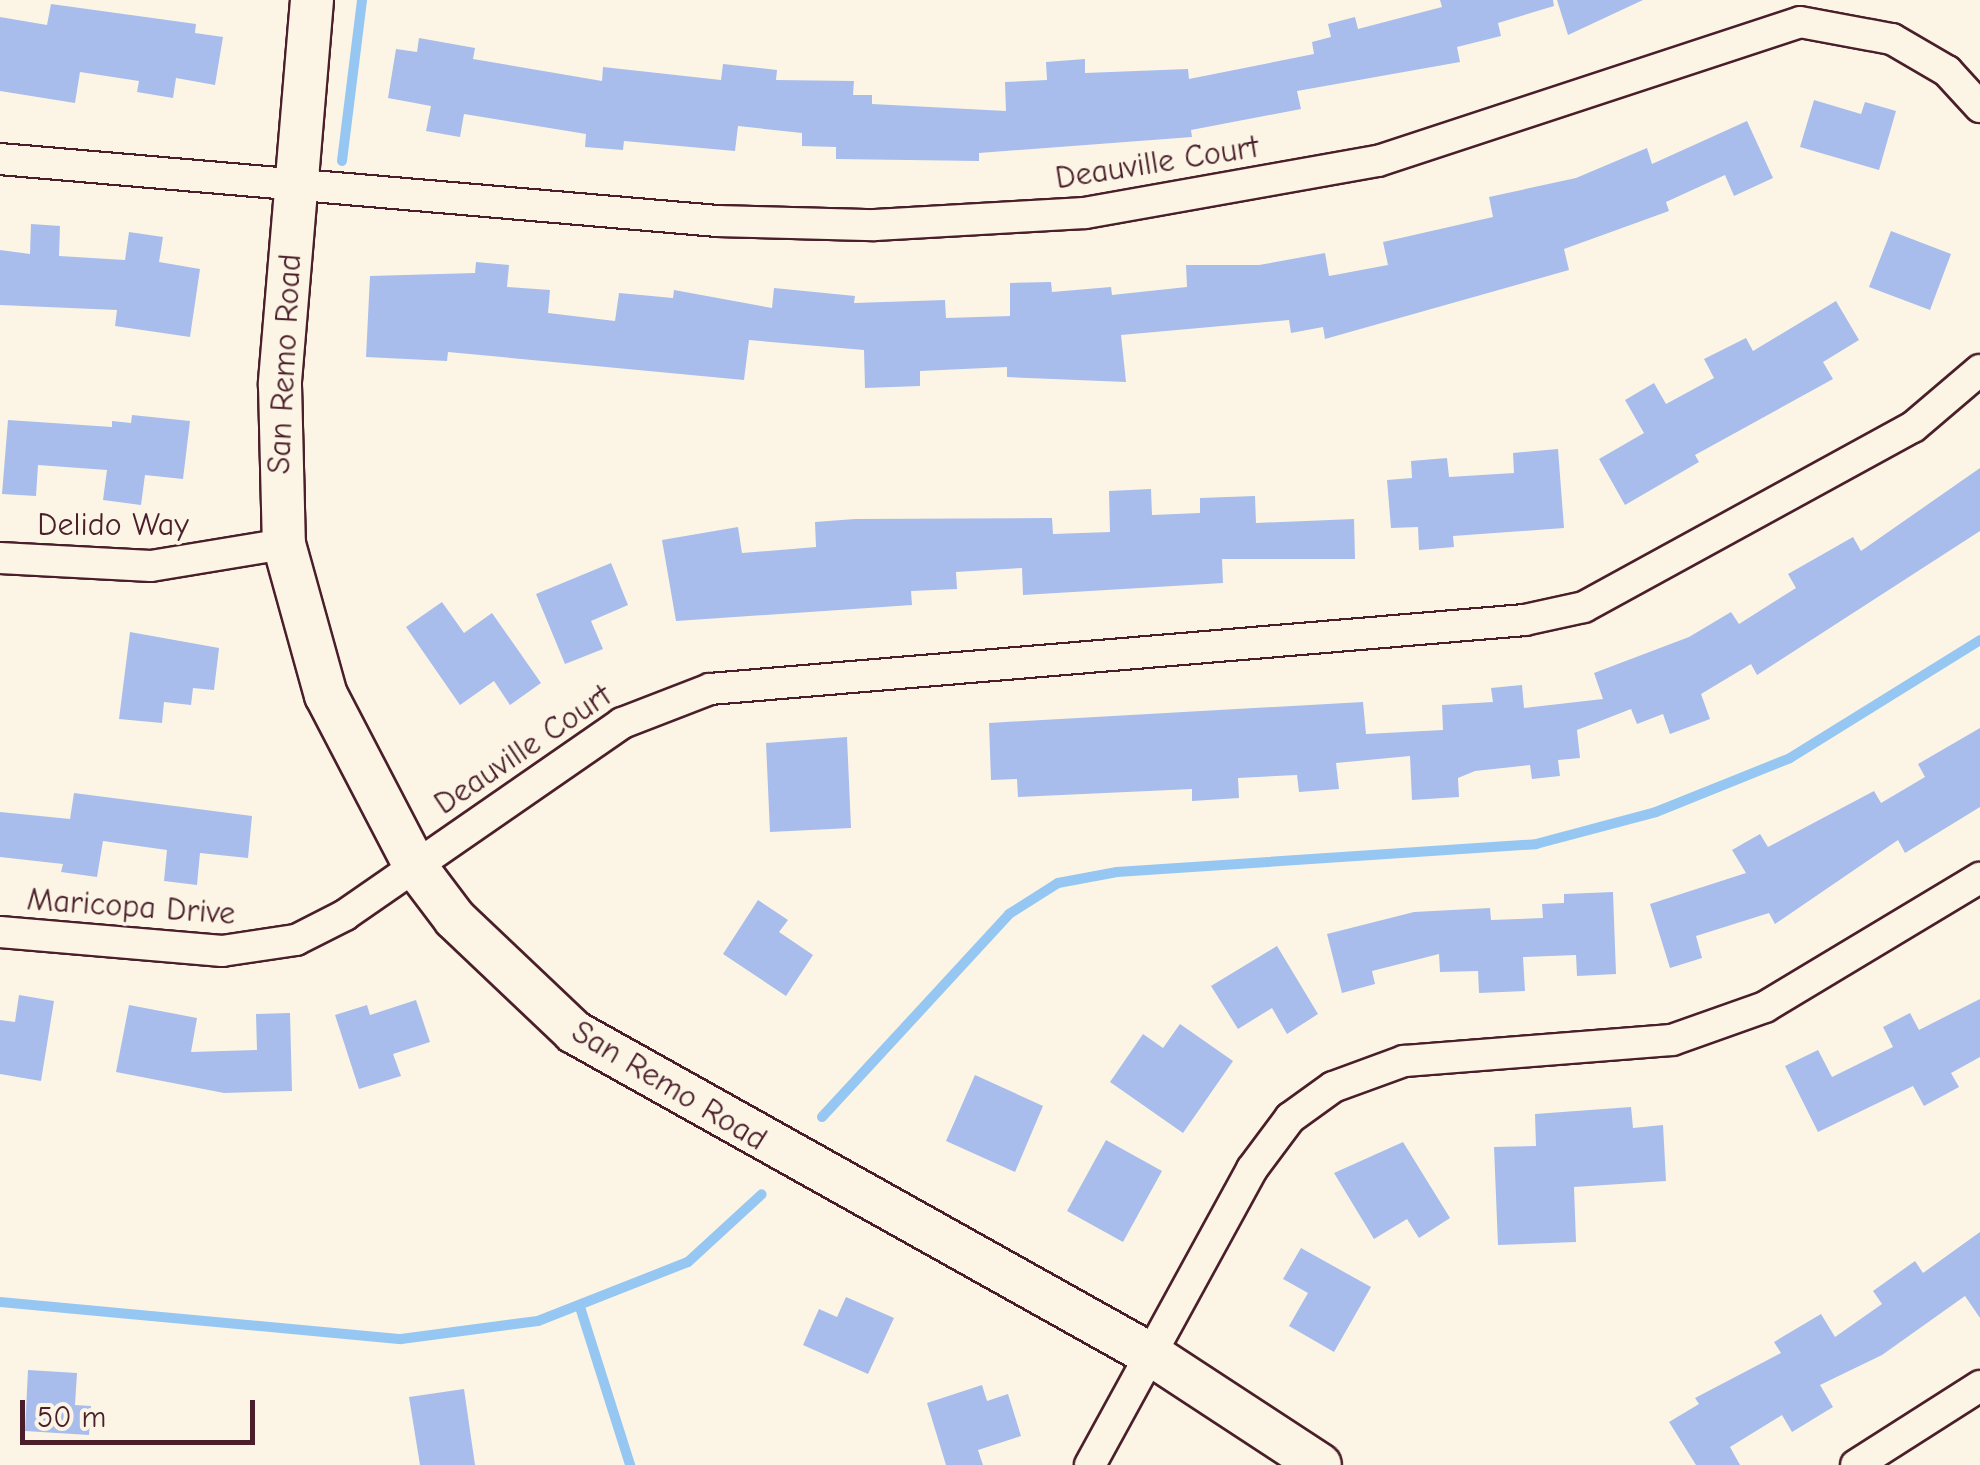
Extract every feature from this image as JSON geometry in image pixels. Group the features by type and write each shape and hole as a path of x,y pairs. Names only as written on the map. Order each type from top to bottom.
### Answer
{"street":[{"name":"San Remo Road","path":"312,0 295,182 278,450 284,544 340,728 415,866 455,919 574,1032 1155,1357 1320,1465"},
{"name":"Deauville Court","path":"295,182 774,223 1085,213 1378,161 1800,22 1892,39 1947,71 1980,106"},
{"path":"0,159 295,182"},
{"name":"Deauville Court","path":"415,866 622,723 710,689 1525,620 1584,607 1913,427 1980,370"},
{"name":"Delido Way","path":"0,558 151,566 284,544"},
{"name":"Maricopa Drive","path":"0,932 210,950 273,947 322,928 415,866"},
{"path":"1090,1465 1155,1357 1252,1169 1290,1118 1333,1087 1404,1061 1672,1040 1765,1008 1980,878"},
{"path":"1856,1465 1980,1386"}],"building":[{"path":"1440,0 1553,0 1554,6 1498,23 1501,36 1457,47 1460,62 1297,91 1301,109 1191,130 1192,137 979,153 979,161 836,159 836,147 802,146 802,133 738,126 735,151 624,141 623,150 585,147 586,134 464,114 460,137 426,131 431,106 388,98 396,49 417,52 419,38 475,48 473,59 602,81 603,67 721,80 723,64 777,70 776,80 854,81 853,95 872,95 872,104 1006,111 1005,82 1047,80 1046,62 1085,59 1085,73 1188,69 1189,79 1314,54 1312,42 1331,37 1328,24 1355,17 1358,29 1442,7"},
{"path":"1557,0 1643,0 1568,35"},
{"path":"51,4 196,24 195,33 223,37 215,85 176,78 173,98 137,92 139,81 80,72 75,103 0,91 0,17 47,25"},
{"path":"1814,100 1861,114 1865,102 1896,111 1879,170 1800,147"},
{"path":"1747,121 1773,178 1734,196 1725,175 1666,202 1669,211 1564,249 1569,270 1325,339 1323,327 1291,333 1289,320 1121,335 1126,382 1007,377 1007,367 920,371 920,386 865,388 864,350 749,340 744,380 448,352 447,361 366,357 370,276 475,273 476,262 509,265 507,287 550,290 548,313 615,321 619,293 673,298 674,290 772,308 774,288 855,296 854,303 945,300 946,318 1010,316 1010,283 1051,282 1052,292 1111,287 1112,295 1187,287 1186,265 1259,265 1325,253 1329,276 1388,265 1383,242 1493,217 1489,197 1576,178 1647,148 1652,164"},
{"path":"31,224 60,226 59,256 125,260 129,232 163,237 159,262 200,269 190,337 115,326 117,310 0,305 0,250 30,254"},
{"path":"1891,231 1951,254 1930,310 1869,287"},
{"path":"1836,301 1859,340 1823,362 1833,379 1695,455 1699,462 1625,505 1599,459 1644,433 1625,400 1654,383 1666,404 1714,378 1704,359 1746,338 1753,351"},
{"path":"132,415 190,421 183,479 145,475 141,505 103,500 107,470 38,465 36,496 2,494 8,420 112,427 112,421 131,423"},
{"path":"1558,449 1564,528 1453,536 1454,547 1419,550 1418,527 1391,528 1387,480 1412,478 1411,461 1447,458 1449,477 1514,473 1513,453"},
{"path":"1980,468 1980,531 1757,675 1751,664 1701,694 1710,719 1670,734 1663,714 1637,724 1631,709 1577,730 1580,758 1558,760 1560,776 1532,779 1530,765 1475,771 1458,778 1459,797 1412,800 1410,756 1336,763 1339,789 1299,792 1297,775 1238,778 1239,798 1192,801 1192,789 1018,797 1017,779 991,780 989,723 1363,702 1366,734 1443,730 1442,705 1493,702 1491,688 1522,685 1524,708 1603,699 1594,673 1689,637 1731,612 1739,624 1796,588 1788,574 1853,537 1861,551"},
{"path":"1151,489 1152,515 1200,513 1200,498 1255,496 1256,523 1354,519 1355,559 1222,559 1223,583 1023,595 1022,568 956,572 957,589 911,591 912,605 676,621 662,540 738,527 742,553 816,547 815,522 855,519 1052,518 1053,534 1110,532 1109,491"},
{"path":"611,563 628,605 591,621 603,649 565,664 536,594"},
{"path":"442,602 464,633 492,613 541,683 510,705 494,681 460,705 406,627"},
{"path":"130,632 219,648 214,690 193,688 191,705 164,702 162,723 119,719"},
{"path":"1980,728 1980,807 1905,853 1898,840 1775,924 1769,913 1696,936 1702,958 1670,968 1650,904 1746,873 1732,850 1760,834 1768,847 1874,791 1881,803 1925,777 1918,764"},
{"path":"847,737 851,828 770,832 766,743"},
{"path":"74,793 252,816 248,858 200,853 197,885 164,881 167,850 103,841 97,877 61,872 63,864 0,857 0,812 70,819"},
{"path":"1613,892 1616,974 1577,976 1576,955 1523,957 1525,991 1479,993 1478,971 1440,972 1439,954 1372,971 1375,984 1342,993 1327,934 1414,912 1490,908 1491,920 1543,918 1542,904 1564,903 1564,894"},
{"path":"758,900 788,920 779,932 813,955 786,996 723,954"},
{"path":"1277,946 1318,1014 1287,1034 1272,1008 1238,1029 1211,986"},
{"path":"19,995 54,1001 41,1081 0,1074 0,1020 15,1022"},
{"path":"1980,999 1980,1057 1951,1073 1959,1087 1924,1106 1913,1086 1818,1132 1785,1066 1818,1050 1832,1077 1893,1047 1883,1027 1910,1013 1919,1030"},
{"path":"416,1000 430,1042 393,1054 401,1076 359,1089 335,1015 367,1005 370,1015"},
{"path":"129,1005 197,1018 191,1052 257,1050 256,1014 290,1013 292,1091 224,1093 116,1072"},
{"path":"1180,1024 1233,1061 1183,1133 1110,1082 1143,1034 1163,1048"},
{"path":"975,1075 1043,1106 1015,1172 946,1141"},
{"path":"1631,1107 1633,1128 1663,1125 1666,1181 1574,1187 1576,1242 1498,1245 1494,1147 1536,1146 1535,1114"},
{"path":"1106,1140 1162,1171 1123,1242 1067,1211"},
{"path":"1403,1142 1450,1218 1419,1238 1407,1219 1374,1239 1334,1173"},
{"path":"1980,1232 1980,1318 1965,1296 1882,1355 1820,1385 1833,1407 1792,1432 1782,1415 1730,1447 1740,1465 1696,1465 1669,1422 1699,1404 1695,1398 1781,1353 1774,1342 1821,1314 1835,1337 1882,1304 1873,1291 1915,1261 1923,1273"},
{"path":"1301,1248 1371,1287 1334,1352 1289,1326 1308,1293 1283,1279"},
{"path":"846,1297 894,1318 868,1374 803,1345 819,1309 837,1317"},
{"path":"28,1370 77,1373 75,1405 91,1406 89,1435 25,1431"},
{"path":"982,1385 987,1401 1008,1394 1021,1436 978,1450 983,1465 946,1465 927,1403"},
{"path":"464,1389 475,1465 420,1465 409,1397"}],"waterway":[{"path":"342,161 362,0"},
{"path":"822,1117 1009,914 1058,883 1117,872 1536,844 1656,812 1790,758 1980,640"},
{"path":"0,1302 401,1339 538,1321 688,1262 762,1194"},
{"path":"580,1307 630,1465"}]}
